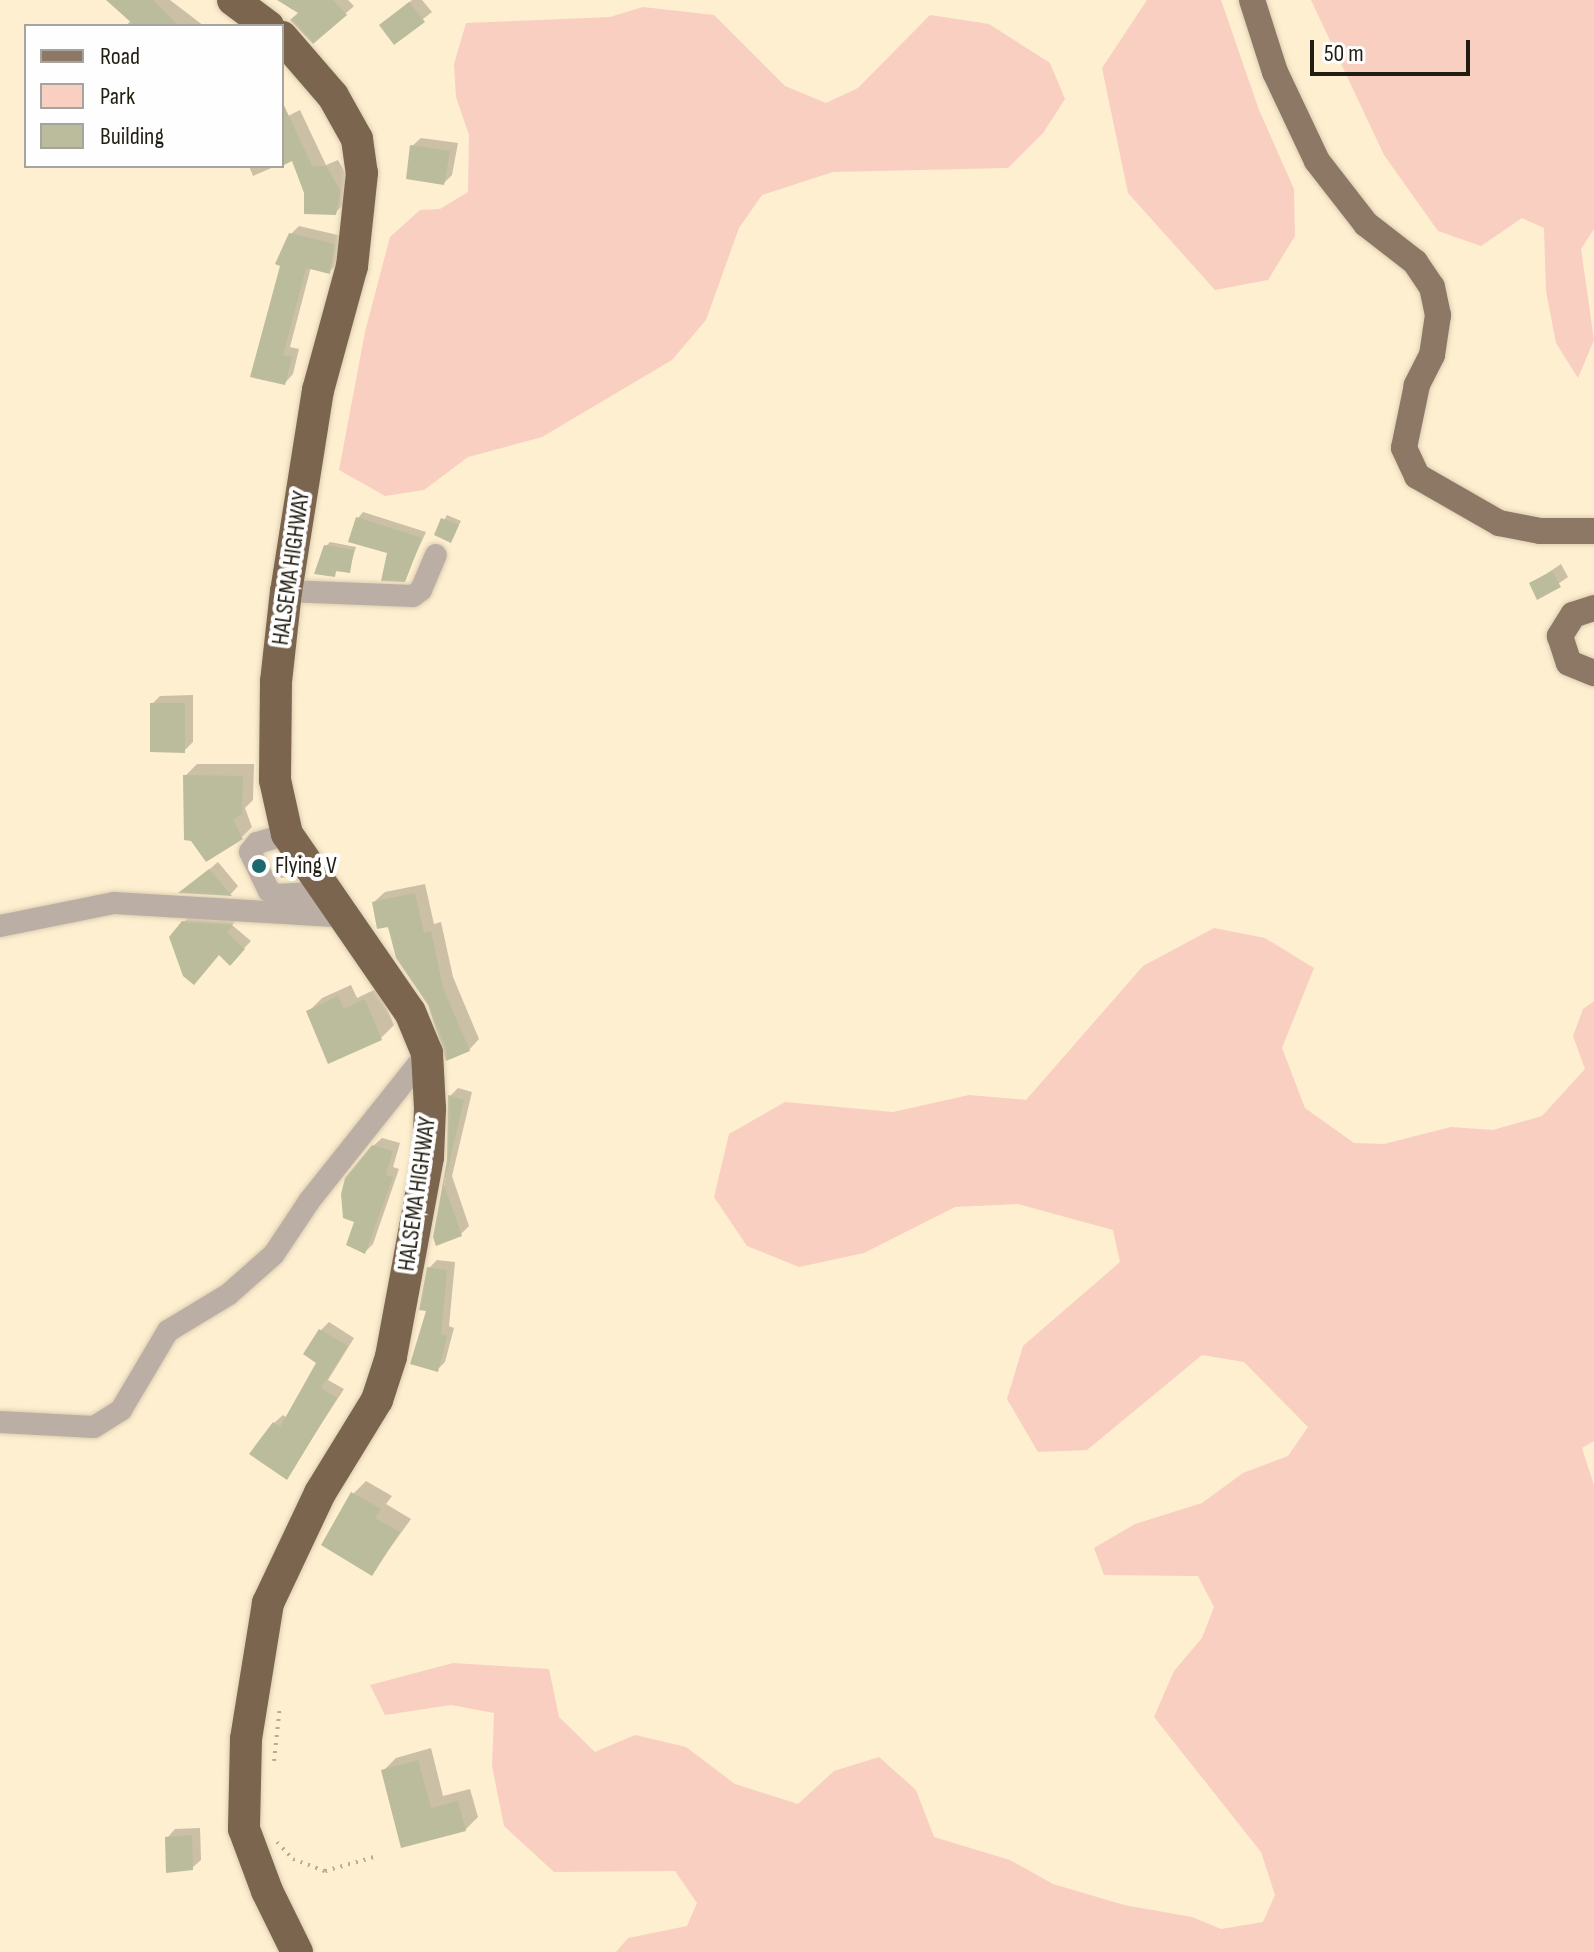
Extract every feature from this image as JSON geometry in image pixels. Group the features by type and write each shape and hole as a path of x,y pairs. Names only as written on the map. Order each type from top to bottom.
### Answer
{"highway":[{"path":"233,0 265,24"},
{"name":"HALSEMA HIGHWAY","path":"284,39 333,96 357,139 362,173 352,266 318,390 286,591 276,682 275,780 287,834 393,981 427,1053 428,1157 391,1357 377,1400 320,1493 268,1603 246,1739 244,1829 267,1891 297,1952"}],"main road":[{"path":"1252,0 1275,72 1317,161 1366,224 1415,262 1432,287 1438,315 1432,355 1417,385 1404,448 1417,476 1499,523 1540,531 1594,531"},
{"path":"1594,608 1573,615 1560,636 1569,663 1594,673"}],"street":[{"path":"286,591 413,596 421,590 436,555"},
{"path":"287,834 257,843 250,852 269,891 339,904"},
{"path":"0,926 114,903 339,904"},
{"path":"0,1422 94,1427 121,1410 168,1331 229,1294 274,1254 310,1200 427,1053"}],"path":[{"path":"270,1777 280,1733 280,1694"},
{"path":"269,1833 293,1859 325,1871 378,1856"}],"green space":[{"path":"1147,0 1221,0 1259,110 1294,189 1295,236 1268,280 1215,290 1128,193 1102,68"},
{"path":"1311,0 1594,0 1594,229 1581,249 1594,340 1578,378 1556,343 1546,291 1544,228 1522,218 1481,246 1438,231 1384,155"},
{"path":"643,7 714,15 785,86 826,103 858,88 930,15 989,24 1050,63 1065,99 1043,133 1008,168 833,172 762,195 739,228 706,320 672,360 542,437 468,457 424,490 385,496 339,470 365,332 390,237 420,210 440,209 468,192 469,135 456,97 454,64 466,23 610,17"},
{"path":"1214,928 1265,938 1314,968 1282,1048 1305,1108 1354,1143 1384,1144 1451,1127 1493,1130 1542,1116 1585,1069 1573,1036 1583,1009 1594,1001 1594,1441 1582,1448 1594,1485 1594,1952 616,1952 628,1938 687,1926 697,1903 675,1871 554,1872 504,1826 492,1766 494,1713 451,1705 385,1715 370,1685 453,1663 549,1669 559,1717 595,1752 635,1735 686,1747 735,1784 798,1804 834,1771 879,1757 916,1790 934,1837 1010,1860 1053,1884 1124,1905 1192,1917 1221,1929 1263,1922 1275,1895 1261,1852 1154,1717 1174,1671 1202,1638 1214,1607 1198,1576 1104,1575 1094,1548 1135,1524 1202,1503 1243,1473 1288,1456 1308,1427 1244,1362 1202,1355 1087,1450 1038,1452 1007,1399 1023,1346 1120,1262 1113,1230 1018,1204 955,1207 864,1253 799,1267 747,1246 714,1197 729,1134 785,1102 893,1112 969,1095 1026,1100 1143,966"}],"building":[{"path":"106,0 153,0 177,24 133,24"},
{"path":"277,0 333,0 347,15 313,44 290,20 298,13"},
{"path":"409,2 425,22 394,45 379,25"},
{"path":"284,105 312,166 326,166 341,192 336,215 304,214 304,193 292,161 284,165"},
{"path":"410,145 450,151 444,185 406,179"},
{"path":"289,233 335,244 330,274 306,268 283,355 292,357 285,385 250,377 280,266 275,264"},
{"path":"356,517 422,538 405,582 381,581 387,553 348,542"},
{"path":"441,518 459,525 451,543 434,535"},
{"path":"324,545 354,550 350,573 336,571 335,577 314,574"},
{"path":"1552,571 1561,587 1537,600 1529,583"},
{"path":"150,703 185,703 185,753 150,752"},
{"path":"183,775 243,776 242,814 233,819 243,839 206,862 191,841 184,840"},
{"path":"209,869 232,896 178,893"},
{"path":"415,893 424,933 431,931 443,988 470,1051 446,1061 428,1005 396,958 388,927 377,929 372,902"},
{"path":"182,921 233,924 227,933 245,949 230,966 219,955 194,985 183,976 169,937"},
{"path":"338,996 344,1009 365,999 382,1040 328,1064 306,1011"},
{"path":"448,1095 464,1100 444,1185 462,1236 436,1246 433,1237 447,1160"},
{"path":"372,1145 393,1151 386,1175 393,1177 365,1254 346,1245 354,1222 343,1218 341,1194 345,1178"},
{"path":"427,1267 447,1270 441,1334 447,1336 438,1372 410,1364 426,1311 419,1310"},
{"path":"319,1329 348,1346 321,1388 337,1398 287,1480 249,1454 273,1422 280,1427 316,1363 303,1354"},
{"path":"351,1492 381,1509 375,1518 400,1532 372,1576 321,1545"},
{"path":"418,1760 431,1808 458,1801 466,1831 401,1848 381,1770"},
{"path":"192,1835 193,1870 166,1873 165,1837"}],"place":[{"name":"Flying V","path":"259,866"}]}
